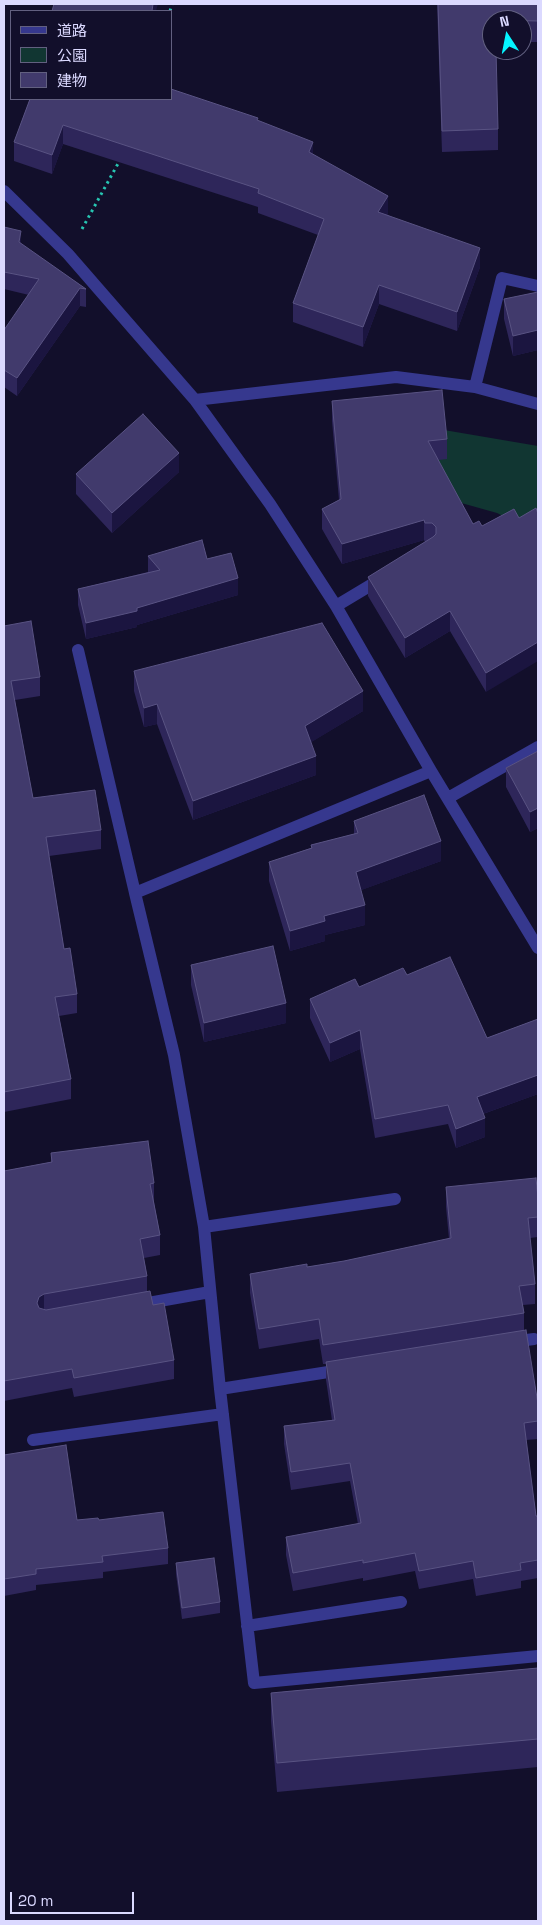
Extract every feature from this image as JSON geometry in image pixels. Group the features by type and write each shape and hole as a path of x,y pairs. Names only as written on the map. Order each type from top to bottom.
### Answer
{"street":[{"path":"4,191 68,254 195,400 270,504 336,606 431,771 538,948"},
{"path":"475,388 502,278 538,286"},
{"path":"195,400 396,377 475,388 538,404"},
{"path":"336,606 396,570"},
{"path":"78,650 174,1055 204,1227 220,1389 254,1683 538,1656"},
{"path":"448,798 538,747"},
{"path":"135,893 431,771"},
{"path":"204,1227 395,1199"},
{"path":"123,1308 210,1292"},
{"path":"495,1345 534,1339"},
{"path":"220,1389 357,1367"},
{"path":"33,1440 223,1414"},
{"path":"247,1626 401,1602"}],"path":[{"path":"68,254 121,160"}],"green space":[{"path":"444,430 538,446 538,533 497,513 440,497 422,465"}],"building":[{"path":"54,4 153,4 152,10 52,10"},
{"path":"438,4 538,4 538,21 532,21 532,10 482,10 482,60 496,60 498,129 442,131"},
{"path":"172,89 258,118 257,120 313,142 309,152 388,196 378,212 480,248 457,312 379,285 363,327 293,303 324,219 258,193 259,189 63,125 52,155 14,142 30,100 172,100"},
{"path":"4,227 21,231 19,242 86,289 80,288 17,378 4,370 4,330 39,279 4,272"},
{"path":"538,292 538,330 513,336 504,299"},
{"path":"442,390 447,439 428,441 473,524 479,521 482,526 514,509 519,518 536,508 538,514 538,642 486,673 450,611 405,638 368,577 433,537 436,534 436,527 432,523 425,523 424,520 342,544 322,509 341,499 332,401"},
{"path":"143,414 179,453 112,513 76,474"},
{"path":"202,540 207,559 231,553 238,578 137,608 137,611 86,623 78,589 160,570 148,556"},
{"path":"31,621 40,677 11,681 33,798 95,790 101,830 46,837 64,949 70,948 77,994 55,997 71,1079 4,1092 4,626"},
{"path":"322,623 363,691 305,726 316,756 193,801 157,704 144,708 134,671"},
{"path":"538,751 538,808 530,812 506,768"},
{"path":"424,795 441,841 356,872 365,905 324,916 325,921 290,931 269,862 312,848 311,845 358,833 354,821"},
{"path":"273,946 286,1003 204,1023 191,965"},
{"path":"450,957 487,1038 538,1019 538,1075 477,1097 485,1118 456,1129 448,1105 375,1119 360,1030 330,1043 310,999 355,979 359,987 403,968 407,975"},
{"path":"148,1141 154,1183 150,1184 160,1235 140,1239 147,1276 44,1294 39,1297 37,1303 39,1308 46,1310 150,1291 153,1305 164,1303 174,1360 74,1378 72,1369 4,1381 4,1171 52,1162 51,1153"},
{"path":"536,1178 538,1217 528,1218 535,1284 519,1286 524,1313 323,1345 319,1319 259,1329 250,1274 307,1264 307,1267 344,1261 451,1238 446,1187"},
{"path":"526,1330 538,1404 538,1421 524,1423 536,1516 538,1516 538,1560 520,1563 521,1570 476,1578 473,1561 419,1571 415,1553 363,1563 363,1560 293,1573 286,1537 361,1523 350,1463 291,1472 284,1426 335,1420 326,1362"},
{"path":"66,1445 77,1520 98,1518 99,1520 163,1512 168,1548 102,1556 103,1562 36,1569 36,1574 4,1579 4,1455"},
{"path":"214,1558 220,1602 182,1608 176,1563"},
{"path":"538,1668 538,1739 277,1763 271,1693"}]}
